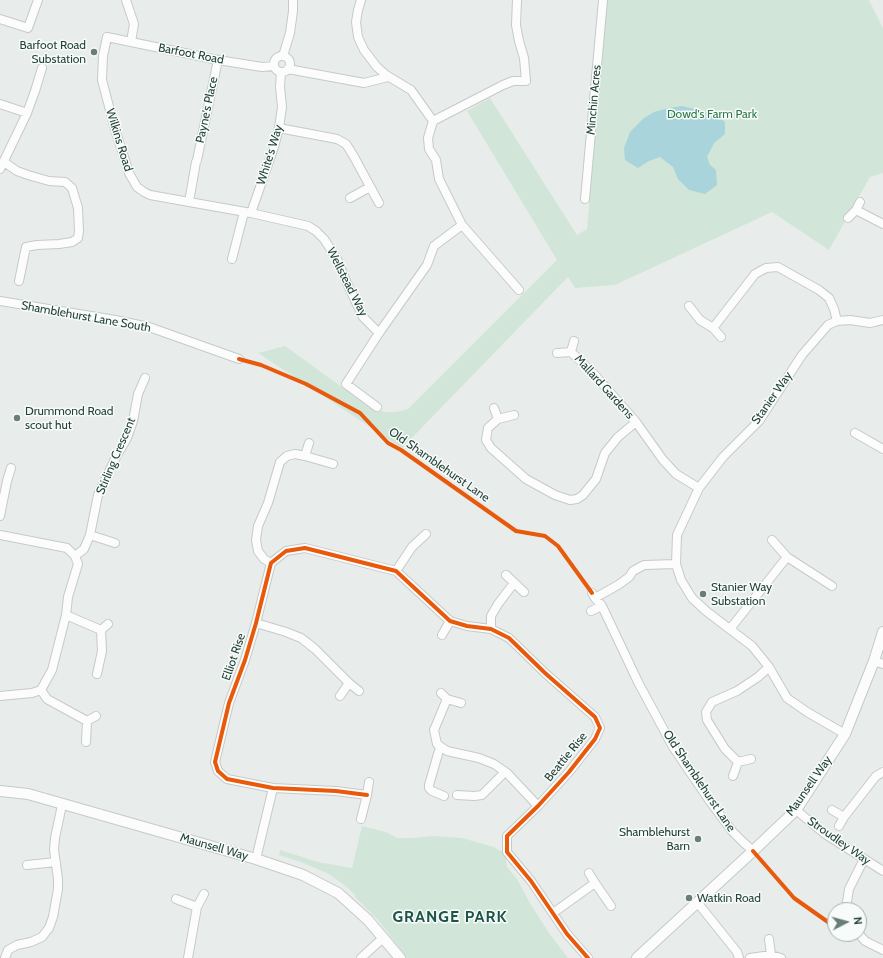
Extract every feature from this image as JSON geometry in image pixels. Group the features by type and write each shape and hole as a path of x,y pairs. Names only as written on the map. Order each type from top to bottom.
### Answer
{"street":[{"path":"0,19 28,28 38,0"},
{"path":"126,0 134,24 131,42"},
{"path":"293,0 290,33 283,56 276,59 274,66 277,71 364,83 388,77"},
{"path":"361,0 356,22 358,37 364,50 377,67 388,77 411,90 433,121"},
{"path":"517,0 516,25 524,58 526,81 513,81 503,85 433,121 428,138 430,149 436,160 439,179 462,225 519,290"},
{"name":"Minchin Acres","path":"585,200 603,0"},
{"name":"Barfoot Road","path":"108,36 218,60 262,67 274,66"},
{"name":"Wilkins Road","path":"108,36 103,56 102,80 129,173 138,187 150,195 247,213"},
{"name":"White's Way","path":"232,258 247,213 274,147 279,128 282,107 280,87 285,71 290,66 287,58 283,56"},
{"name":"Payne's Place","path":"189,202 196,161 218,60"},
{"path":"19,281 26,247 72,242 78,238 79,231 78,208 72,188 65,182 49,181 2,166 27,113 42,68"},
{"path":"0,104 27,113"},
{"path":"279,128 337,139 346,144 379,203"},
{"path":"350,198 370,187"},
{"path":"848,218 856,210 860,202"},
{"path":"856,210 883,224"},
{"name":"Wellstead Way","path":"247,213 308,226 316,231 324,239 337,259 363,317 379,333"},
{"path":"377,407 346,384 379,333 427,265 434,246 462,225"},
{"path":"713,328 755,274 766,268 778,267 819,290 829,298 837,321 850,320 870,323 883,320"},
{"name":"Shamblehurst Lane South","path":"0,301 149,327 239,359"},
{"path":"688,306 700,320 713,328 721,337"},
{"name":"Stanier Way","path":"837,321 828,325 802,354 759,421 723,457 699,488 677,535 676,564 681,580 692,598 706,611 752,646 769,667 787,698 807,712 845,734"},
{"name":"Mallard Gardens","path":"572,352 574,341"},
{"name":"Mallard Gardens","path":"557,353 572,352 594,373 636,422 663,460 676,474 699,488"},
{"name":"Stirling Crescent","path":"75,556 84,549 90,535 98,495 127,438 133,421 138,394 145,378"},
{"path":"494,408 498,419 514,415"},
{"name":"Mallard Gardens","path":"498,419 488,428 486,440 491,448 526,479 555,495 570,500 577,499 583,495 596,479 605,453 618,437 636,422"},
{"path":"855,433 883,449"},
{"path":"305,456 309,443"},
{"path":"333,464 295,454 287,456 280,462 268,503 258,526 256,540 258,551 264,560 271,564 286,551 305,548 396,571 409,545 426,534"},
{"path":"0,516 3,480 11,468"},
{"path":"0,535 67,548 75,556 78,564 68,597 66,615 52,670 41,690 32,693 0,696"},
{"path":"90,535 115,543"},
{"path":"772,540 787,557 832,586"},
{"path":"730,629 787,557"},
{"name":"Elliot Rise","path":"271,564 245,660 229,702 215,762 218,771 227,779 272,788 336,791 367,795"},
{"name":"Old Shamblehurst Lane","path":"676,564 644,565 618,585 593,596 602,606 638,682 673,747 732,831 753,851"},
{"name":"Beattie Rise","path":"396,571 450,621 467,626 491,629 509,638 595,717 600,728 595,739 569,772 538,806 507,836 507,852 531,882 567,934 588,958"},
{"path":"506,576 524,592"},
{"path":"491,629 494,610 514,583"},
{"path":"591,611 602,606"},
{"path":"66,615 101,630"},
{"path":"442,636 450,621"},
{"name":"Elliot Rise","path":"256,623 301,638 315,649 349,683 360,691"},
{"path":"101,630 108,624"},
{"path":"97,674 102,651 101,630"},
{"name":"Maunsell Way","path":"637,958 796,810 845,734 879,663 883,632"},
{"path":"738,762 725,749 707,720 706,712 712,702 737,691 758,677 769,667"},
{"path":"340,696 349,683"},
{"path":"41,690 47,700 87,721"},
{"path":"461,703 444,696 434,730 437,744 446,750 479,758 494,764 505,772 538,806"},
{"path":"87,721 96,716"},
{"path":"86,742 87,721"},
{"path":"440,746 429,788 432,791 444,796"},
{"path":"738,762 752,759"},
{"path":"732,776 738,762"},
{"path":"457,795 482,795 505,772"},
{"path":"839,826 844,817 876,776 883,772"},
{"path":"361,819 370,782"},
{"path":"256,859 272,788"},
{"name":"Maunsell Way","path":"0,791 28,794 62,805 256,859 303,875 338,894 368,920 400,958"},
{"path":"5,958 8,950 17,945 31,942 42,937 49,928 53,917 58,889 54,850 62,805"},
{"name":"Stroudley Way","path":"796,810 825,834 883,871"},
{"path":"832,810 844,817"},
{"path":"847,902 849,889 864,859"},
{"path":"27,865 56,862"},
{"path":"589,873 611,906"},
{"path":"553,913 595,883"},
{"path":"188,958 197,907 204,894"},
{"path":"176,899 197,907"},
{"path":"697,902 738,952 740,958"},
{"path":"361,958 383,938"},
{"path":"768,939 772,955"},
{"path":"867,942 883,950"},
{"path":"750,958 772,955 781,958"}],"green space":[{"name":"Dowd's Farm Park","path":"607,0 869,0 883,28 883,173 870,177 829,250 772,212 615,285 575,288 568,277 402,448 258,353 285,346 368,406 384,412 396,412 408,409 557,260 467,111 490,98 577,235 587,229"},
{"path":"362,826 386,832 397,838 433,836 462,838 494,847 506,853 507,867 517,879 531,905 549,933 568,958 407,958 379,921 348,888 329,874 301,862 279,855 280,850 318,862 352,868"}],"water":[{"path":"682,106 715,114 725,122 725,134 714,143 707,157 710,165 716,170 717,185 705,194 689,190 678,179 673,167 660,157 649,161 638,168 625,160 624,148 630,132 644,118 654,112"}],"cycle path":[{"path":"239,359 261,365 306,384 360,413 388,443 401,450 516,531 545,536 558,546 592,593"},
{"path":"367,795 336,791 273,788 227,779 218,771 215,762 229,703 245,660 271,563 286,551 305,548 396,571 450,621 467,626 491,629 509,638 545,673 595,717 600,728 595,739 569,772 538,806 507,836 507,852 531,881 567,934 588,958"},
{"path":"753,851 794,898 827,921"}],"place":[{"name":"Barfoot Road Substation","path":"94,52"},
{"name":"Drummond Road scout hut","path":"17,418"},
{"name":"Stanier Way Substation","path":"703,594"},
{"name":"Shamblehurst Barn","path":"698,839"},
{"name":"Watkin Road","path":"689,898"}],"district":[{"name":"GRANGE PARK","path":"450,917"}]}
